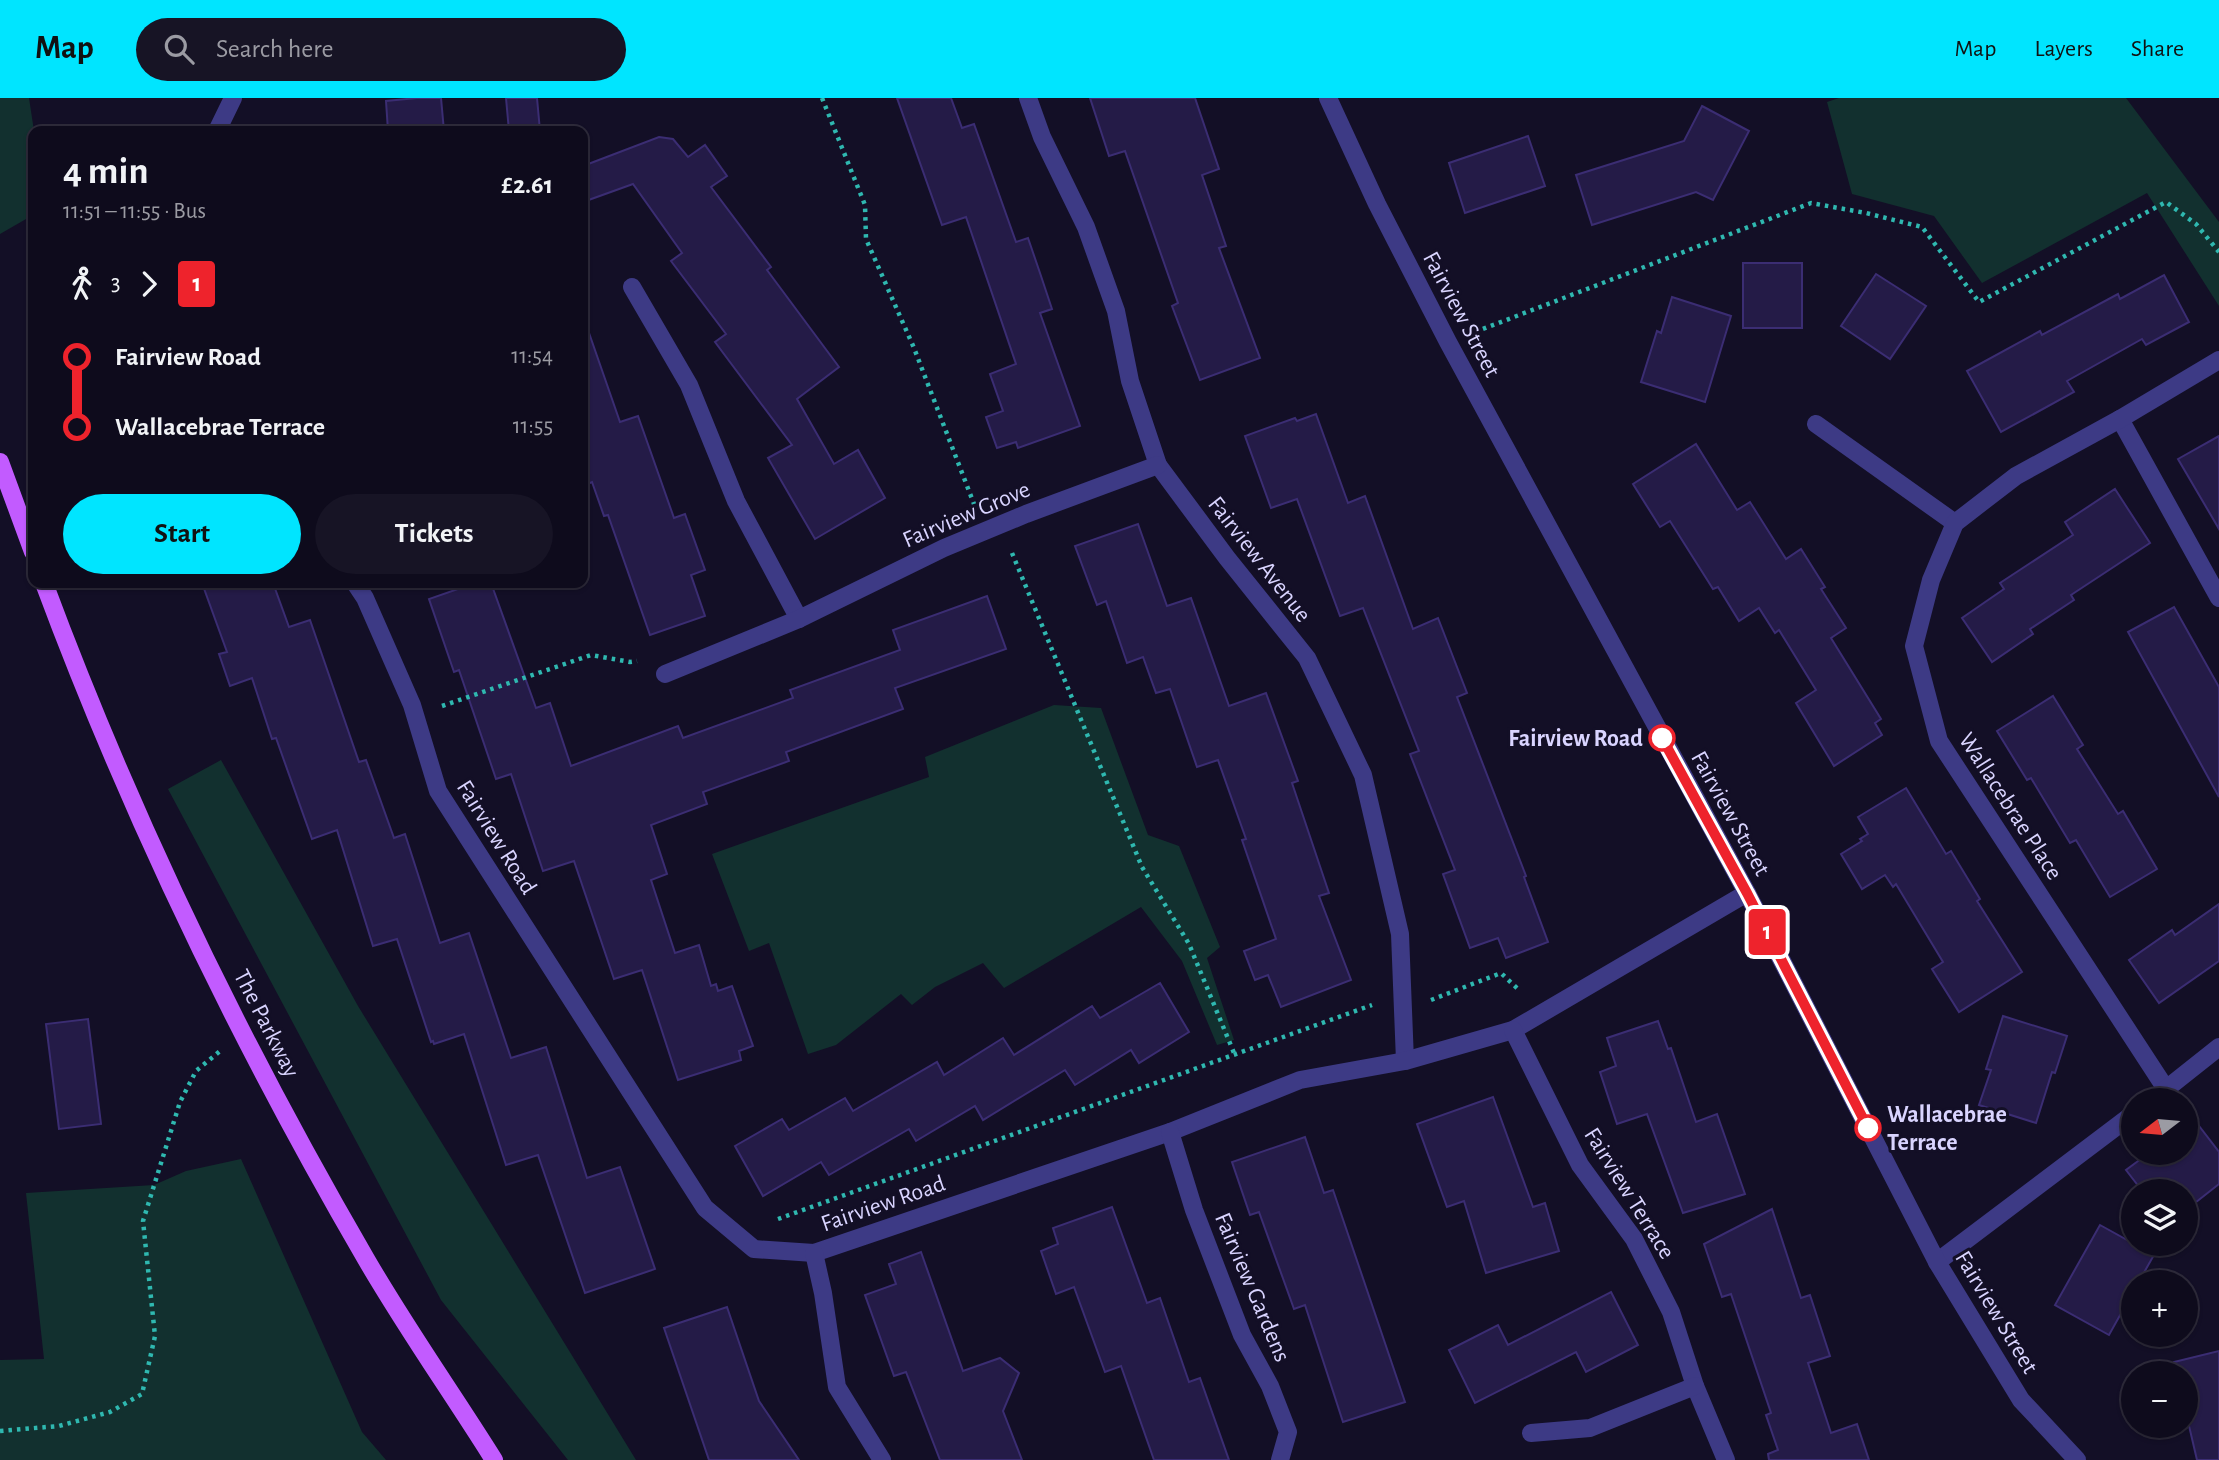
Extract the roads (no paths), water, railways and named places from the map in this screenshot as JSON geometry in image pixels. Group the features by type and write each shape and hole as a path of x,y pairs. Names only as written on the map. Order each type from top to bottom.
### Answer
{"main road":[{"path":"0,462 28,538"},
{"name":"The Parkway","path":"46,588 154,850 242,1033 367,1261 494,1460"}],"street":[{"path":"219,126 233,98"},
{"name":"Fairview Avenue","path":"1028,98 1042,137 1086,227 1116,311 1130,381 1158,465 1227,558 1307,658 1363,775 1401,934 1405,1062"},
{"name":"Fairview Street","path":"1328,98 1377,204 1448,342 1747,893 1937,1262 2021,1400 2077,1460"},
{"path":"632,287 689,386 736,500 799,620"},
{"name":"Wallacebrae Place","path":"2165,1088 1939,741 1914,646 1931,580 1955,523 2016,476 2120,419 2219,360"},
{"path":"2120,419 2217,591"},
{"path":"1816,424 1955,523"},
{"name":"Fairview Grove","path":"665,674 799,620 944,548 1158,465"},
{"name":"Fairview Road","path":"359,588 365,597 415,716 438,791 705,1208 754,1248 814,1253 1170,1132 1300,1080 1405,1062 1513,1030 1747,893"},
{"name":"Fairview Terrace","path":"1513,1030 1580,1165 1634,1239 1671,1312 1695,1386 1726,1460"},
{"path":"2167,1088 2219,1047"},
{"path":"1937,1262 2121,1123"},
{"name":"Fairview Gardens","path":"1170,1132 1194,1210 1242,1335 1270,1387 1288,1432 1280,1460"},
{"path":"814,1253 823,1293 837,1387 882,1460"},
{"path":"1531,1433 1590,1428 1695,1386"}],"place":[{"name":"Fairview Road","path":"1662,738"},
{"name":"Wallacebrae Terrace","path":"1868,1128"}]}
